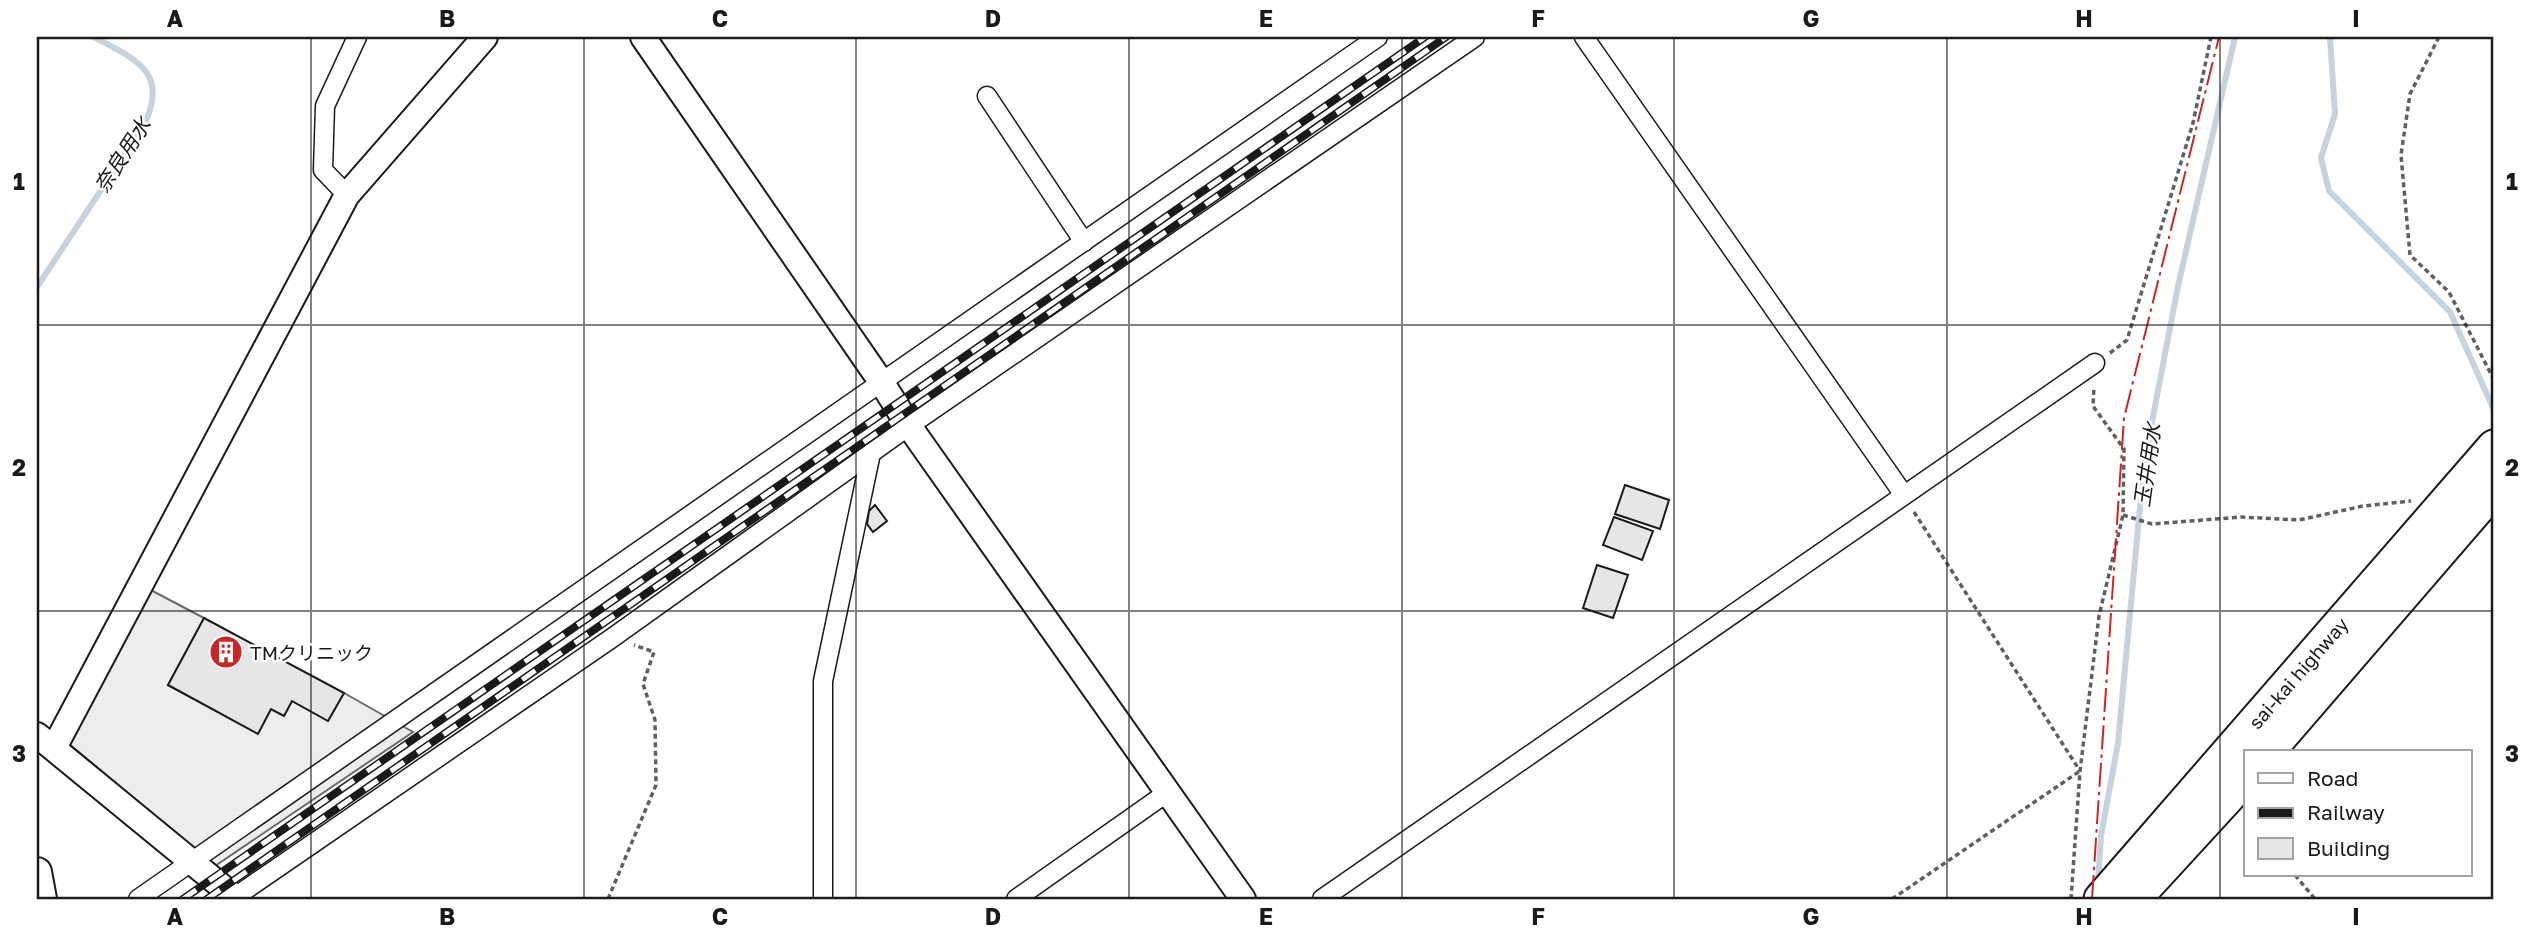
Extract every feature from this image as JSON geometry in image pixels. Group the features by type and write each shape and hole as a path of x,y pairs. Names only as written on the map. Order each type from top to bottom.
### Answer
{"highway":[{"name":"sai-kai highway","path":"2114,897 2494,447"},
{"name":"sai-kai highway","path":"2269,750 2494,489"},
{"name":"sai-kai highway","path":"2114,897 2244,779"}],"main road":[{"path":"37,872 42,899"}],"street":[{"path":"346,195 323,170 325,106 357,37"},
{"path":"485,37 346,195 45,742 235,899 612,638 909,426 1475,37"},
{"path":"643,37 909,426 1243,899"},
{"path":"138,899 1378,37"},
{"path":"1584,37 1904,495"},
{"path":"986,96 1084,242"},
{"path":"1322,899 2095,363"},
{"path":"823,899 823,681 871,453"},
{"path":"1016,899 1168,792"}],"path":[{"path":"2071,899 2080,771 2099,617 2123,515 2124,449 2093,407 2095,363 2127,340 2193,123 2211,37"},
{"path":"2439,37 2410,94 2401,155 2410,255 2449,292 2494,380"},
{"path":"1904,495 2080,771"},
{"path":"2123,515 2152,524 2241,517 2299,520 2363,506 2425,500 2448,501"},
{"path":"608,899 656,785 655,720 643,684 654,652 612,638"},
{"path":"1892,899 2080,771"},
{"path":"2296,876 2315,899"}],"shaded area":[{"path":"145,587 204,618 168,685 258,733 271,709 284,716 292,701 328,721 344,693 413,732 215,866 62,738"}],"building":[{"path":"1625,485 1669,500 1660,529 1615,514"},
{"path":"875,505 887,521 873,532 867,524 869,511"},
{"path":"1614,517 1653,531 1642,560 1603,545"},
{"path":"1597,565 1628,575 1613,618 1583,608"},
{"name":"TMクリニック","path":"204,618 344,693 328,721 292,701 284,716 271,709 258,734 168,685"}],"waterway":[{"name":"奈良用水","path":"37,287 144,125 151,107 153,92 144,69 123,53 94,37"},
{"name":"玉井用水","path":"2098,883 2101,836 2118,743 2144,464 2178,286 2235,37"},
{"path":"2330,37 2335,114 2321,158 2329,191 2450,312 2494,410"}],"railway":[{"path":"183,899 1425,37"},
{"path":"207,899 1446,37"}],"power":[{"path":"2092,899 2124,418 2219,37"}],"place":[{"name":"TMクリニック","path":"226,652"}]}
